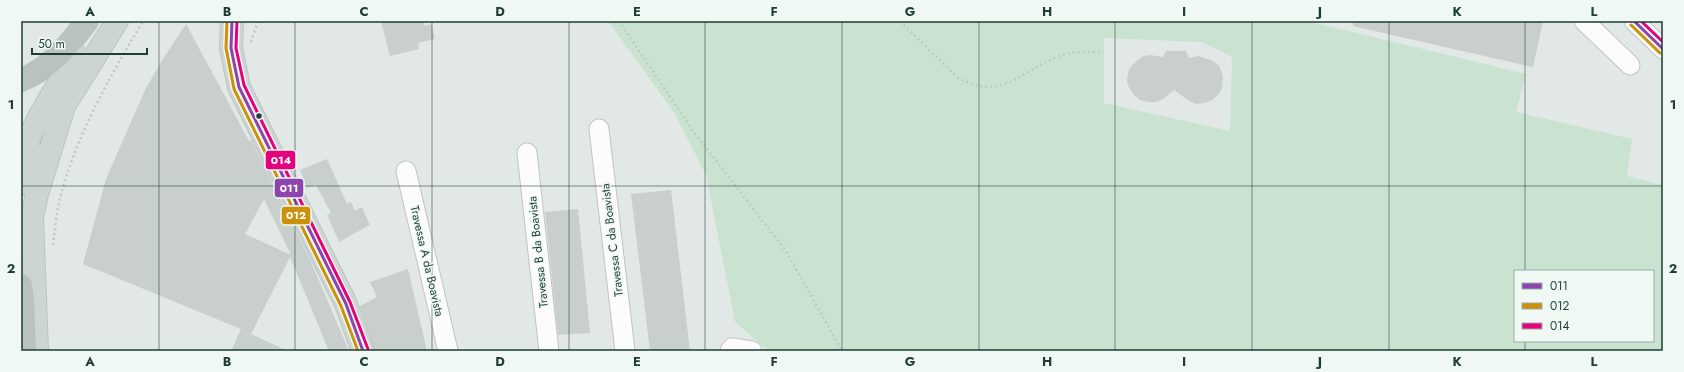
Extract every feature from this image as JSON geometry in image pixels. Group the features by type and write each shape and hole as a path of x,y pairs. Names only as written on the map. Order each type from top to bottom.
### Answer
{"highway":[{"path":"21,80 36,74 71,42 101,22"},
{"path":"21,285 25,351"}],"main road":[{"path":"232,21 231,48 239,87 346,304 363,351"},
{"path":"37,351 32,217 37,194 64,106 101,22"},
{"path":"21,159 36,123 53,93 101,22"},
{"path":"24,182 49,130 64,106"}],"street":[{"path":"1584,21 1630,65"},
{"path":"1634,21 1663,49"},
{"name":"Travessa C da Boavista","path":"599,129 625,351"},
{"name":"Travessa B da Boavista","path":"527,153 549,351"},
{"name":"Travessa A da Boavista","path":"406,171 448,351"},
{"path":"730,351 732,348 752,351"}],"path":[{"path":"53,248 59,203 73,159 87,124 117,64 144,21"},
{"path":"619,21 693,131 786,251 842,351"},
{"path":"900,21 957,77 967,83 981,86 1008,84 1056,57 1066,54 1103,52"}],"green space":[{"path":"608,21 1307,21 1526,74 1516,112 1632,139 1627,176 1663,185 1663,351 769,351 735,322 706,175 675,114","holes":["1104,38 1202,42 1232,57 1230,131 1104,103"]}],"building":[{"path":"381,21 423,21 425,26 431,24 435,39 418,43 419,49 390,56"},
{"path":"1353,21 1543,21 1533,67 1353,26"},
{"path":"186,24 249,141 251,140 311,262 349,351 329,351 290,257 251,334 288,351 231,351 241,329 83,264 106,179 145,90","holes":["264,199 291,255 245,234"]},
{"path":"1166,51 1186,51 1189,58 1199,56 1213,61 1219,66 1223,76 1222,88 1218,95 1212,100 1196,104 1189,101 1174,90 1163,99 1156,102 1140,100 1134,95 1129,88 1127,81 1131,66 1143,56 1150,55 1163,57"},
{"path":"327,159 347,204 351,202 355,211 362,207 370,225 339,242 327,215 331,213 316,185 307,188 300,170"},
{"path":"671,190 690,351 650,351 631,194"},
{"path":"578,209 590,333 558,335 545,212"},
{"path":"408,269 427,351 375,351 360,306 377,297 370,282"}],"transit line":[{"name":"012","path":"227,21 226,48 234,89 341,306 358,351"},
{"name":"011","path":"232,21 231,48 239,87 346,304 363,351"},
{"name":"014","path":"237,21 236,48 244,85 350,302 368,349"},
{"name":"011","path":"1634,21 1663,49"},
{"name":"014","path":"1641,21 1663,42"},
{"name":"012","path":"1631,25 1660,53"}]}
